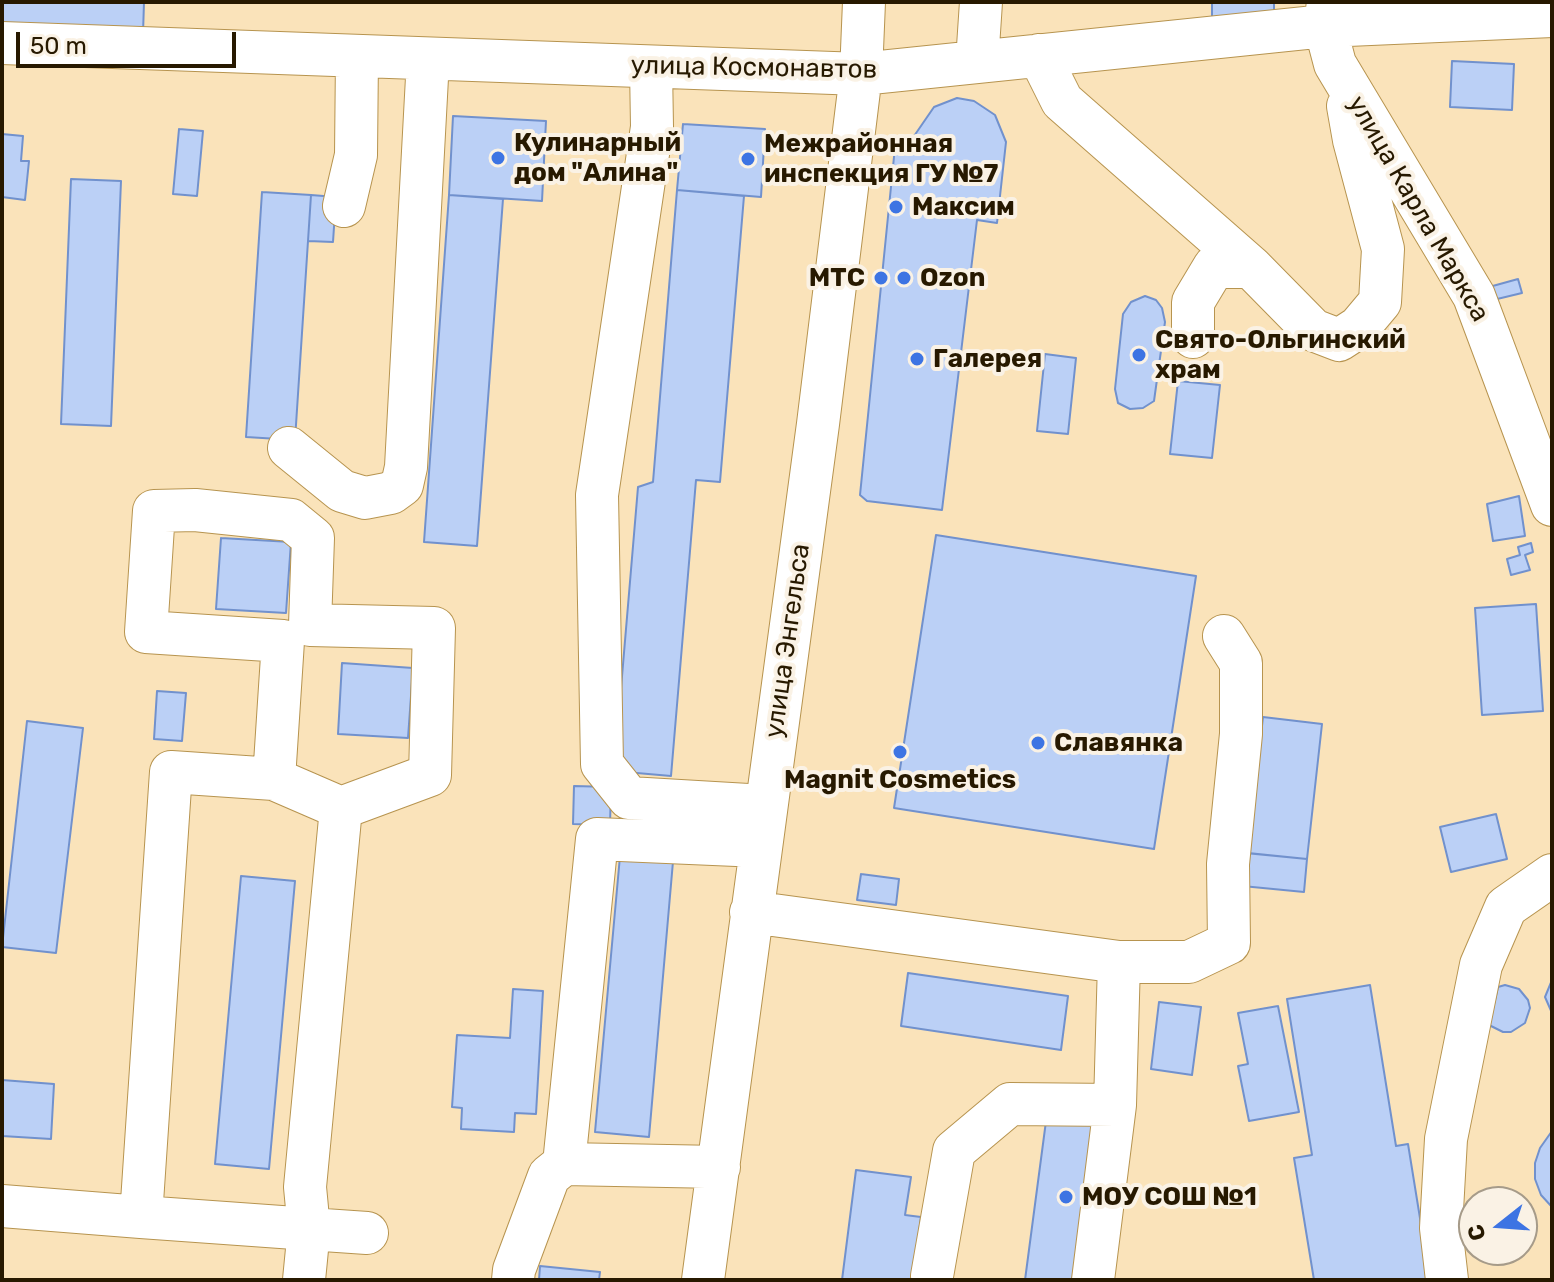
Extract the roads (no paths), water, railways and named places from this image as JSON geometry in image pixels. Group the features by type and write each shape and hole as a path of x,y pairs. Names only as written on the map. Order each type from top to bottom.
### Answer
{"street":[{"name":"улица Энгельса","path":"703,1280 818,424 861,74 864,2"},
{"path":"977,62 981,2"},
{"name":"улица Космонавтов","path":"2,43 861,74 1039,55 1327,14 1552,16"},
{"name":"улица Карла Маркса","path":"1327,14 1335,64 1474,296 1552,505"},
{"path":"1039,55 1062,101 1251,267 1313,330 1339,340 1359,327 1380,302 1383,249 1354,140 1344,80"},
{"path":"344,206 356,155 357,56"},
{"path":"289,448 342,491 365,498 391,493 402,485 406,467 428,59"},
{"path":"651,67 652,127 597,495 602,764 629,798 765,806"},
{"path":"1193,337 1193,302 1214,267 1251,267"},
{"path":"141,1217 171,772 274,779 341,808 430,775 434,628 297,633 274,779"},
{"path":"751,912 1119,962 1189,962 1229,943 1228,864 1241,734 1241,663 1224,636"},
{"path":"304,1280 309,1229 305,1187 341,808"},
{"path":"513,1280 514,1270 556,1170 597,839 760,846"},
{"path":"1447,1280 1441,1228 1446,1139 1481,965 1506,907 1552,875"},
{"path":"1093,1280 1115,1105 1119,962"},
{"path":"932,1276 954,1151 1010,1104 1115,1105"},
{"path":"556,1170 719,1167"},
{"path":"2,1206 367,1233"}],"place":[{"name":"Кулинарный дом \"Алина\"","path":"498,158"},
{"name":"Межрайонная инспекция ГУ №7","path":"748,159"},
{"name":"Максим","path":"896,207"},
{"name":"МТС","path":"881,278"},
{"name":"Ozon","path":"904,278"},
{"name":"Свято-Ольгинский храм","path":"1139,355"},
{"name":"Галерея","path":"917,359"},
{"name":"Славянка","path":"1038,743"},
{"name":"Magnit Cosmetics","path":"900,752"},
{"name":"МОУ СОШ №1","path":"1066,1197"}]}
